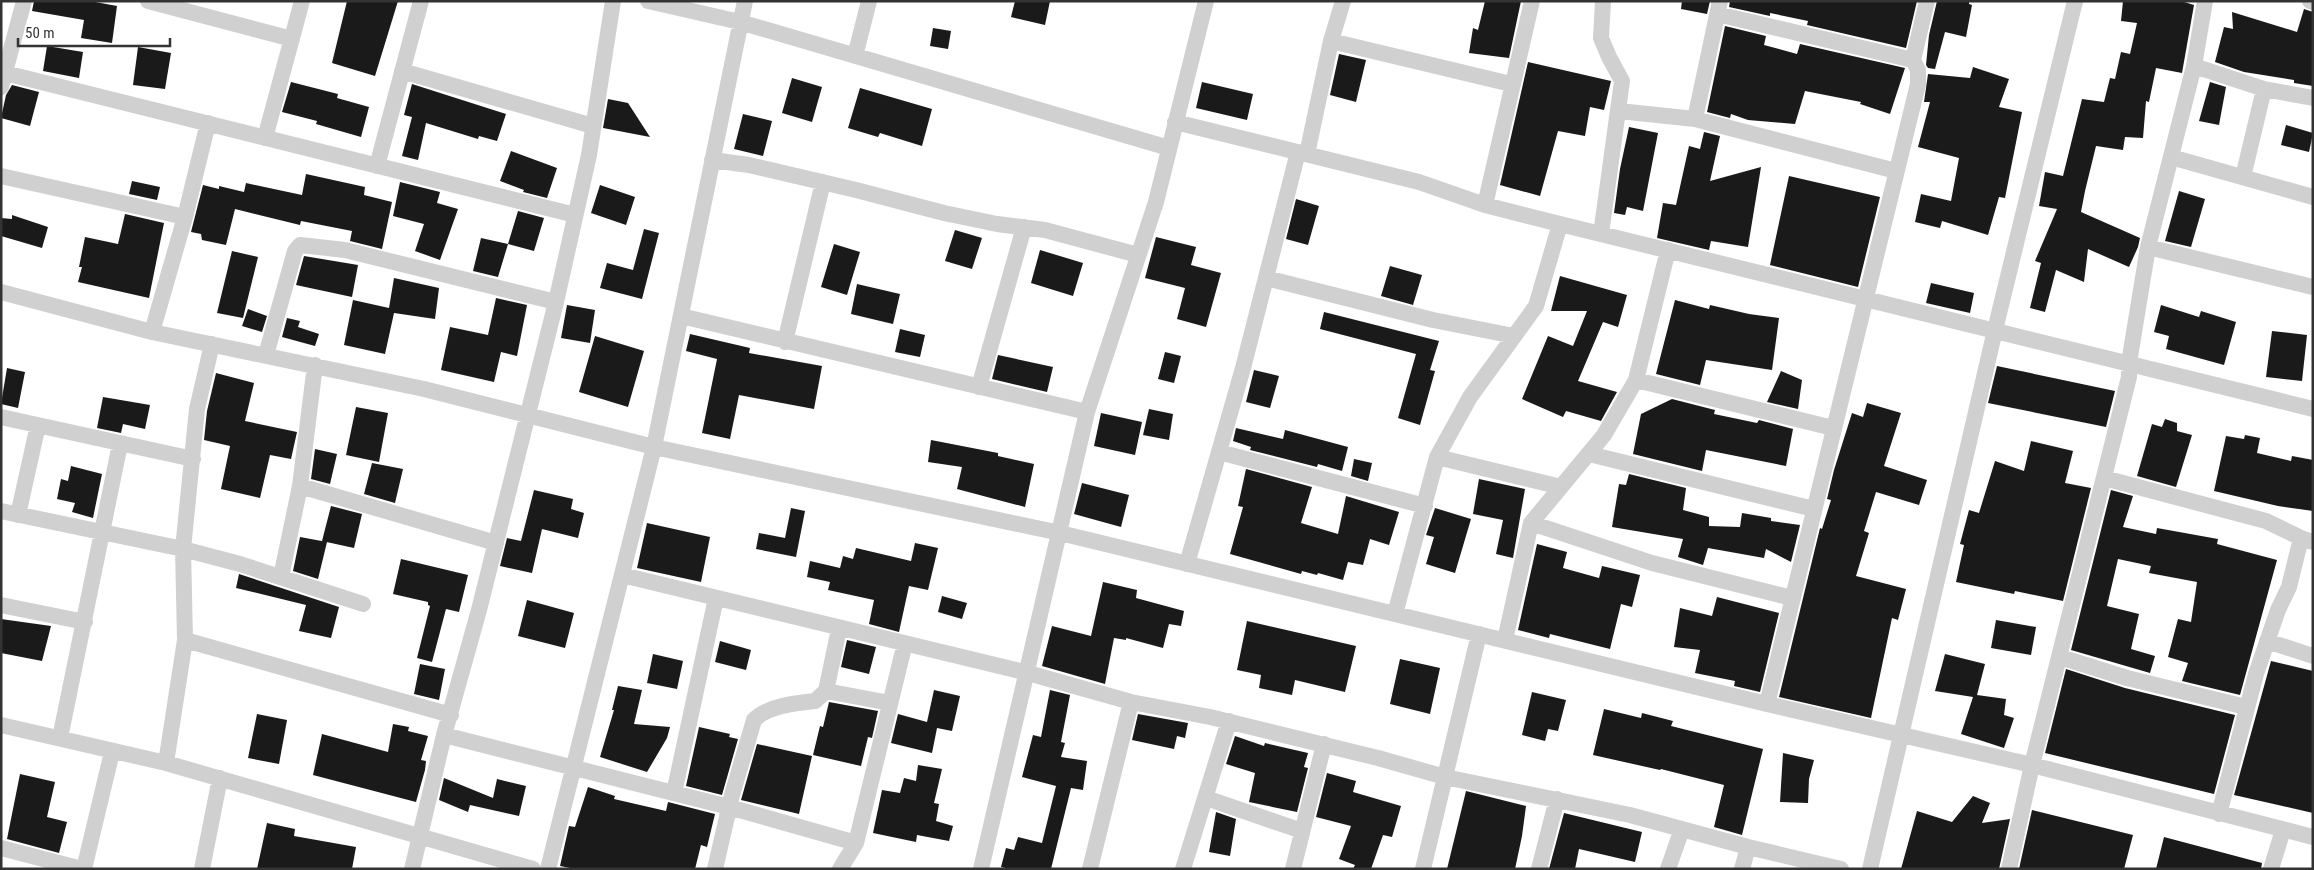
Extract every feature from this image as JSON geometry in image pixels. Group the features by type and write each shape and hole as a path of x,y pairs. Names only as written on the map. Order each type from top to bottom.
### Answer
{"street":[{"path":"24,1 3,80 208,123 575,215"},
{"path":"148,1 292,39"},
{"path":"265,138 302,1"},
{"path":"377,166 421,1"},
{"path":"412,869 444,735 451,715 496,543 556,302 593,126 613,1"},
{"path":"648,1 740,22 1169,148"},
{"path":"548,869 654,447 745,1"},
{"path":"855,56 869,1"},
{"path":"981,869 1087,412 1156,202 1206,1"},
{"path":"1188,564 1266,278 1303,153 1342,1"},
{"path":"1485,205 1511,84 1532,1"},
{"path":"1600,234 1622,81 1608,58 1601,38 1602,1"},
{"path":"1767,704 1864,299 1918,84 1918,70 1913,60 1927,1"},
{"path":"1870,869 2075,1"},
{"path":"2009,869 2032,765 2129,377 2128,363 2148,247 2194,66 2205,1"},
{"path":"1696,119 1718,8 1913,60"},
{"path":"1331,40 1511,84"},
{"path":"2194,66 2264,89 2313,98"},
{"path":"402,71 593,126"},
{"path":"2243,177 2264,89"},
{"path":"1619,111 1696,119 1896,171"},
{"path":"1175,122 1419,182 1485,205 1560,224 2312,408"},
{"path":"152,332 185,217 208,123"},
{"path":"2171,157 2313,197"},
{"path":"712,160 750,165 944,213 1045,230 1138,255"},
{"path":"1,176 185,217"},
{"path":"785,342 823,182"},
{"path":"1395,614 1437,457 1470,397 1536,306 1560,224"},
{"path":"979,387 1024,227"},
{"path":"266,355 295,251 300,245 344,250 556,302"},
{"path":"2148,247 2313,287"},
{"path":"1505,640 1531,523 1604,435 1636,380 1668,250"},
{"path":"1266,278 1433,320 1514,336"},
{"path":"1,292 152,332 424,389 654,447 1060,533 1767,704 2032,765 2313,837"},
{"path":"681,316 1087,412"},
{"path":"166,762 186,640 183,549 197,409 212,344"},
{"path":"281,577 300,486 315,365"},
{"path":"1636,380 1833,428"},
{"path":"1,417 192,459"},
{"path":"18,515 38,425"},
{"path":"60,738 120,444"},
{"path":"1219,452 1425,506"},
{"path":"1590,454 1814,509"},
{"path":"1437,457 1561,487"},
{"path":"2104,478 2266,521 2307,540 2267,641 2246,707 2219,814"},
{"path":"300,486 496,543"},
{"path":"1,511 102,534 183,549 281,577 363,604"},
{"path":"1531,523 1652,563 1792,598"},
{"path":"622,575 839,629 1028,673 1131,702 1324,744 1445,777 1630,815 1748,847 1842,869"},
{"path":"674,793 716,598"},
{"path":"1,605 84,622"},
{"path":"715,869 754,720 768,710 815,701 826,691 839,629"},
{"path":"1423,869 1479,634"},
{"path":"186,640 451,715"},
{"path":"2267,641 2313,656"},
{"path":"840,869 856,844 905,643"},
{"path":"2060,657 2127,678 2246,707"},
{"path":"826,691 890,703"},
{"path":"1090,869 1131,702"},
{"path":"1183,869 1229,722"},
{"path":"1,726 60,738 112,752 166,762 533,869"},
{"path":"444,735 730,807 856,844"},
{"path":"1293,869 1324,744"},
{"path":"1,848 83,869 112,752"},
{"path":"202,869 220,778"},
{"path":"1206,798 1302,831"},
{"path":"1539,869 1557,799"},
{"path":"1668,869 1682,829"},
{"path":"2271,869 2284,830"},
{"path":"1742,869 1748,847"}],"building":[{"path":"34,1 90,1 117,6 112,43 81,38 84,20 32,11"},
{"path":"347,1 398,1 375,76 332,63"},
{"path":"1015,1 1050,1 1045,25 1011,17"},
{"path":"1485,1 1521,1 1509,58 1469,53 1473,28 1478,30"},
{"path":"1682,1 1710,1 1707,14 1681,9"},
{"path":"1730,1 1917,1 1906,48 1807,25 1808,21 1770,13 1770,16 1729,7"},
{"path":"1937,1 1969,1 1969,4 1972,5 1966,37 1945,32 1935,69 1928,68 1926,65 1929,35"},
{"path":"2123,1 2181,1 2194,5 2182,73 2156,68 2149,102 2146,101 2143,138 2125,137 2123,150 2096,146 2085,191 2081,212 2140,238 2138,247 2129,267 2088,249 2084,282 2056,270 2045,312 2030,308 2041,263 2035,261 2057,209 2039,206 2045,172 2063,176 2082,99 2104,102 2110,78 2115,79 2121,52 2130,54 2137,23 2121,21"},
{"path":"2304,9 2313,12 2313,86 2294,83 2294,80 2244,72 2215,62 2224,27 2233,29 2232,12 2297,32"},
{"path":"1725,26 1766,36 1764,45 1797,54 1800,44 1905,68 1890,114 1860,104 1861,102 1805,91 1795,124 1748,120 1731,114 1730,118 1707,112"},
{"path":"933,28 951,31 948,49 930,46"},
{"path":"47,46 83,52 79,78 43,71"},
{"path":"138,47 171,53 165,89 133,85"},
{"path":"1339,54 1366,60 1356,102 1330,95"},
{"path":"1528,62 1611,81 1604,110 1590,107 1585,136 1558,131 1540,196 1500,185"},
{"path":"1973,67 2009,79 1999,107 2022,112 2005,198 1999,197 1988,235 1942,221 1940,228 1915,222 1921,194 1951,201 1959,158 1918,147 1930,102 1924,102 1928,74 1970,78"},
{"path":"792,78 822,87 812,122 782,113"},
{"path":"291,82 338,94 337,98 369,107 361,137 316,124 317,121 282,112"},
{"path":"1202,82 1253,94 1247,120 1196,108"},
{"path":"2210,82 2226,87 2219,125 2199,121"},
{"path":"412,84 506,114 497,141 479,136 478,139 426,123 418,160 402,156 412,117 404,115"},
{"path":"12,85 39,92 30,126 1,118 6,95"},
{"path":"860,88 932,109 922,146 880,133 878,137 848,128"},
{"path":"608,99 628,103 650,137 603,128"},
{"path":"743,114 772,121 763,156 734,149"},
{"path":"2286,125 2313,133 2309,152 2281,145"},
{"path":"1629,127 1658,133 1643,211 1627,207 1625,215 1614,213 1620,169"},
{"path":"1704,132 1720,136 1710,181 1761,167 1748,247 1711,241 1709,250 1657,238 1663,203 1676,205 1689,146 1700,149"},
{"path":"511,151 557,168 547,198 523,192 524,190 500,181"},
{"path":"306,174 365,187 364,195 392,202 382,249 350,241 352,231 301,221 300,225 235,209 226,245 202,240 201,234 191,232 203,185 219,189 219,186 244,192 246,183 302,195"},
{"path":"1789,176 1880,197 1858,287 1770,265"},
{"path":"132,181 160,187 157,200 129,194"},
{"path":"400,182 440,192 437,203 458,209 440,260 415,251 424,224 393,216"},
{"path":"600,185 635,197 626,225 591,213"},
{"path":"2179,191 2205,199 2191,247 2165,241"},
{"path":"1296,199 1319,206 1308,245 1286,239"},
{"path":"518,211 544,218 534,251 508,244"},
{"path":"125,214 164,223 149,298 78,282 82,267 79,267 85,237 118,244"},
{"path":"12,215 48,227 42,248 1,236 1,218 12,219"},
{"path":"644,229 659,233 642,299 600,288 607,263 633,270"},
{"path":"955,230 982,238 972,269 945,261"},
{"path":"1156,237 1196,247 1191,265 1221,273 1206,327 1177,319 1185,288 1145,278"},
{"path":"481,238 508,244 498,277 473,271"},
{"path":"834,244 860,252 847,295 821,287"},
{"path":"1040,250 1083,263 1073,296 1031,283"},
{"path":"232,251 258,257 243,318 217,313"},
{"path":"304,256 358,265 352,297 296,285"},
{"path":"1390,266 1422,275 1413,305 1381,296"},
{"path":"1560,276 1627,295 1618,327 1603,322 1578,381 1617,392 1601,421 1566,411 1563,417 1522,399 1548,336 1573,346 1587,311 1551,311"},
{"path":"394,278 439,288 435,319 394,313 385,354 344,345 353,300 389,308"},
{"path":"1931,283 1974,293 1970,313 1926,303"},
{"path":"857,284 900,294 893,324 851,314"},
{"path":"496,298 527,305 517,356 501,352 494,382 441,370 450,327 488,335"},
{"path":"1675,300 1709,309 1710,305 1749,314 1779,318 1772,370 1706,360 1700,385 1656,374"},
{"path":"567,305 595,310 590,343 561,338"},
{"path":"2161,305 2199,317 2201,311 2236,322 2224,365 2166,349 2169,336 2154,332"},
{"path":"248,309 267,316 262,332 242,326"},
{"path":"1324,312 1439,341 1430,370 1435,371 1420,425 1398,418 1416,354 1320,329"},
{"path":"287,318 300,321 298,327 319,334 315,346 282,337"},
{"path":"900,329 925,335 920,357 895,352"},
{"path":"2272,331 2307,335 2302,381 2266,377"},
{"path":"690,334 750,348 749,353 822,366 814,409 739,395 730,439 702,433 717,359 686,351"},
{"path":"595,336 644,351 628,407 579,392"},
{"path":"1165,352 1181,356 1174,383 1158,379"},
{"path":"998,355 1053,367 1047,392 992,379"},
{"path":"1997,366 2115,391 2106,427 1988,403"},
{"path":"7,368 25,372 18,408 1,404"},
{"path":"1254,370 1279,376 1270,408 1246,402"},
{"path":"1781,371 1802,380 1798,409 1767,402"},
{"path":"216,373 254,383 245,421 297,432 291,459 270,455 260,498 221,489 230,446 204,440 207,411"},
{"path":"103,397 150,405 145,429 123,424 121,433 97,428"},
{"path":"1672,399 1715,410 1714,414 1757,423 1759,420 1793,429 1786,466 1706,450 1702,471 1633,454 1641,414"},
{"path":"1867,403 1901,413 1884,466 1927,480 1919,505 1876,492 1864,531 1869,533 1856,576 1906,589 1898,620 1892,618 1871,718 1779,697 1820,528 1822,529 1831,500 1827,499 1834,470 1852,413 1863,417"},
{"path":"356,407 388,413 379,462 346,455"},
{"path":"1149,409 1173,414 1169,440 1143,435"},
{"path":"1101,413 1142,422 1135,455 1094,446"},
{"path":"2165,419 2177,423 2177,431 2192,435 2176,487 2137,476 2152,424 2162,427"},
{"path":"1236,428 1283,439 1285,430 1348,447 1342,471 1318,464 1317,467 1250,450 1251,447 1233,441"},
{"path":"2245,435 2260,438 2257,453 2291,461 2292,456 2313,460 2313,511 2278,506 2214,491 2226,436 2244,439"},
{"path":"931,440 998,453 998,456 1034,464 1025,507 957,489 962,467 928,462"},
{"path":"2031,441 2073,451 2065,483 2091,488 2063,601 2015,591 2014,594 1956,582 1964,545 1960,544 1969,510 1979,513 1995,461 2024,471"},
{"path":"315,449 337,454 330,484 311,479"},
{"path":"1354,459 1372,463 1368,481 1351,476"},
{"path":"372,463 403,469 395,503 364,494"},
{"path":"71,466 102,474 93,518 72,512 75,503 57,499 61,479 68,481"},
{"path":"1246,469 1312,487 1301,523 1338,534 1346,496 1399,512 1389,545 1370,539 1363,565 1348,562 1343,580 1318,573 1317,575 1302,571 1301,574 1230,554 1243,507 1238,506"},
{"path":"1629,474 1686,488 1683,510 1709,517 1709,526 1740,527 1742,513 1771,518 1771,521 1800,525 1791,562 1766,549 1764,558 1708,548 1703,565 1678,557 1683,539 1612,527 1619,484 1626,485"},
{"path":"1479,479 1525,489 1513,558 1496,554 1503,520 1473,514"},
{"path":"1082,483 1129,495 1121,527 1074,514"},
{"path":"534,490 573,499 571,509 584,513 578,538 542,529 532,573 500,566 507,538 521,541"},
{"path":"2111,490 2133,496 2123,527 2156,534 2157,528 2218,539 2217,544 2277,560 2240,695 2182,681 2188,663 2168,657 2178,619 2191,622 2197,582 2149,573 2151,566 2118,559 2107,606 2139,614 2131,649 2155,656 2150,673 2071,650"},
{"path":"331,506 362,514 354,548 322,541"},
{"path":"791,508 805,511 796,557 756,549 759,533 785,538"},
{"path":"1435,508 1471,519 1455,573 1426,564 1434,537 1426,535"},
{"path":"647,523 710,537 701,582 637,568"},
{"path":"300,537 327,542 318,579 293,571"},
{"path":"915,543 938,548 928,590 909,586 899,632 869,624 874,600 828,590 830,582 807,577 810,561 840,568 843,556 853,559 856,548 911,561"},
{"path":"1537,544 1567,552 1563,568 1599,578 1602,566 1640,575 1632,607 1621,604 1610,649 1550,634 1549,638 1518,630"},
{"path":"401,559 468,575 459,612 446,609 432,662 417,658 430,606 428,602 393,594"},
{"path":"239,574 339,607 331,638 299,631 306,605 236,588"},
{"path":"1103,582 1137,590 1136,598 1184,611 1181,626 1169,624 1163,648 1126,638 1126,640 1114,638 1105,684 1042,666 1052,626 1091,636"},
{"path":"942,596 967,603 962,619 938,612"},
{"path":"1717,597 1779,613 1760,692 1734,686 1735,681 1695,673 1700,650 1674,647 1680,608 1712,616"},
{"path":"527,600 574,613 565,648 518,636"},
{"path":"1,619 51,626 42,661 1,653"},
{"path":"1996,620 2036,627 2031,655 1991,648"},
{"path":"1247,621 1356,646 1345,692 1295,680 1292,695 1259,688 1261,675 1237,670"},
{"path":"847,640 876,647 869,674 841,667"},
{"path":"720,641 751,650 746,670 715,662"},
{"path":"653,654 683,661 677,689 647,683"},
{"path":"1945,654 1985,664 1977,695 2006,699 2004,715 2014,718 2004,748 1961,734 1973,697 1935,691"},
{"path":"1400,659 1440,668 1430,714 1390,704"},
{"path":"2271,661 2313,671 2313,813 2234,795"},
{"path":"420,664 445,669 439,700 414,694"},
{"path":"2066,669 2125,688 2235,715 2214,794 2045,753"},
{"path":"618,686 642,690 634,724 670,727 667,738 647,772 600,757 614,710 612,710"},
{"path":"934,690 960,696 952,731 937,728 932,753 891,743 898,714 927,722"},
{"path":"1050,690 1070,695 1061,742 1065,743 1061,757 1087,761 1083,790 1071,788 1051,869 1010,869 1001,867 1006,848 1014,850 1018,837 1042,843 1056,786 1022,777 1033,735 1041,737"},
{"path":"1532,692 1566,700 1558,731 1548,729 1545,741 1522,735"},
{"path":"829,702 878,711 872,738 868,737 861,766 813,755 820,726 823,727"},
{"path":"1604,709 1641,718 1642,713 1673,721 1671,726 1763,749 1742,835 1714,827 1724,785 1661,769 1593,755"},
{"path":"257,714 287,720 279,764 248,758"},
{"path":"1138,714 1188,723 1185,738 1177,736 1174,749 1132,740"},
{"path":"393,724 409,727 408,731 428,736 421,760 426,761 425,770 416,802 313,775 322,734 388,752"},
{"path":"699,727 730,734 729,737 738,739 722,795 686,786"},
{"path":"1235,736 1264,746 1265,743 1308,753 1304,767 1308,768 1297,812 1249,802 1255,773 1226,764"},
{"path":"757,744 812,756 799,814 741,800"},
{"path":"1783,753 1814,760 1809,779 1808,803 1780,802"},
{"path":"918,765 942,769 934,803 939,804 936,821 953,826 949,841 917,835 916,842 873,833 882,790 900,793 904,778 916,781"},
{"path":"1327,773 1356,781 1353,792 1401,806 1392,837 1383,835 1371,869 1353,869 1355,865 1339,859 1351,826 1316,817"},
{"path":"20,774 55,782 47,817 67,822 59,853 7,839"},
{"path":"444,778 493,798 497,779 526,786 519,816 470,805 468,812 439,800"},
{"path":"588,787 615,796 614,799 666,811 668,802 715,814 707,847 701,845 695,869 575,869 560,866 569,826 575,827"},
{"path":"1466,791 1526,806 1515,869 1447,869"},
{"path":"1973,796 1990,803 1982,823 2010,819 1999,869 1901,869 1917,811 1952,822"},
{"path":"2032,810 2133,835 2124,869 2019,869"},
{"path":"1216,812 1236,819 1230,856 1209,852"},
{"path":"1564,813 1642,832 1635,862 1579,849 1575,869 1549,869"},
{"path":"267,823 295,829 294,836 356,847 352,869 257,869"},
{"path":"2164,837 2262,863 2261,869 2156,869"}]}
